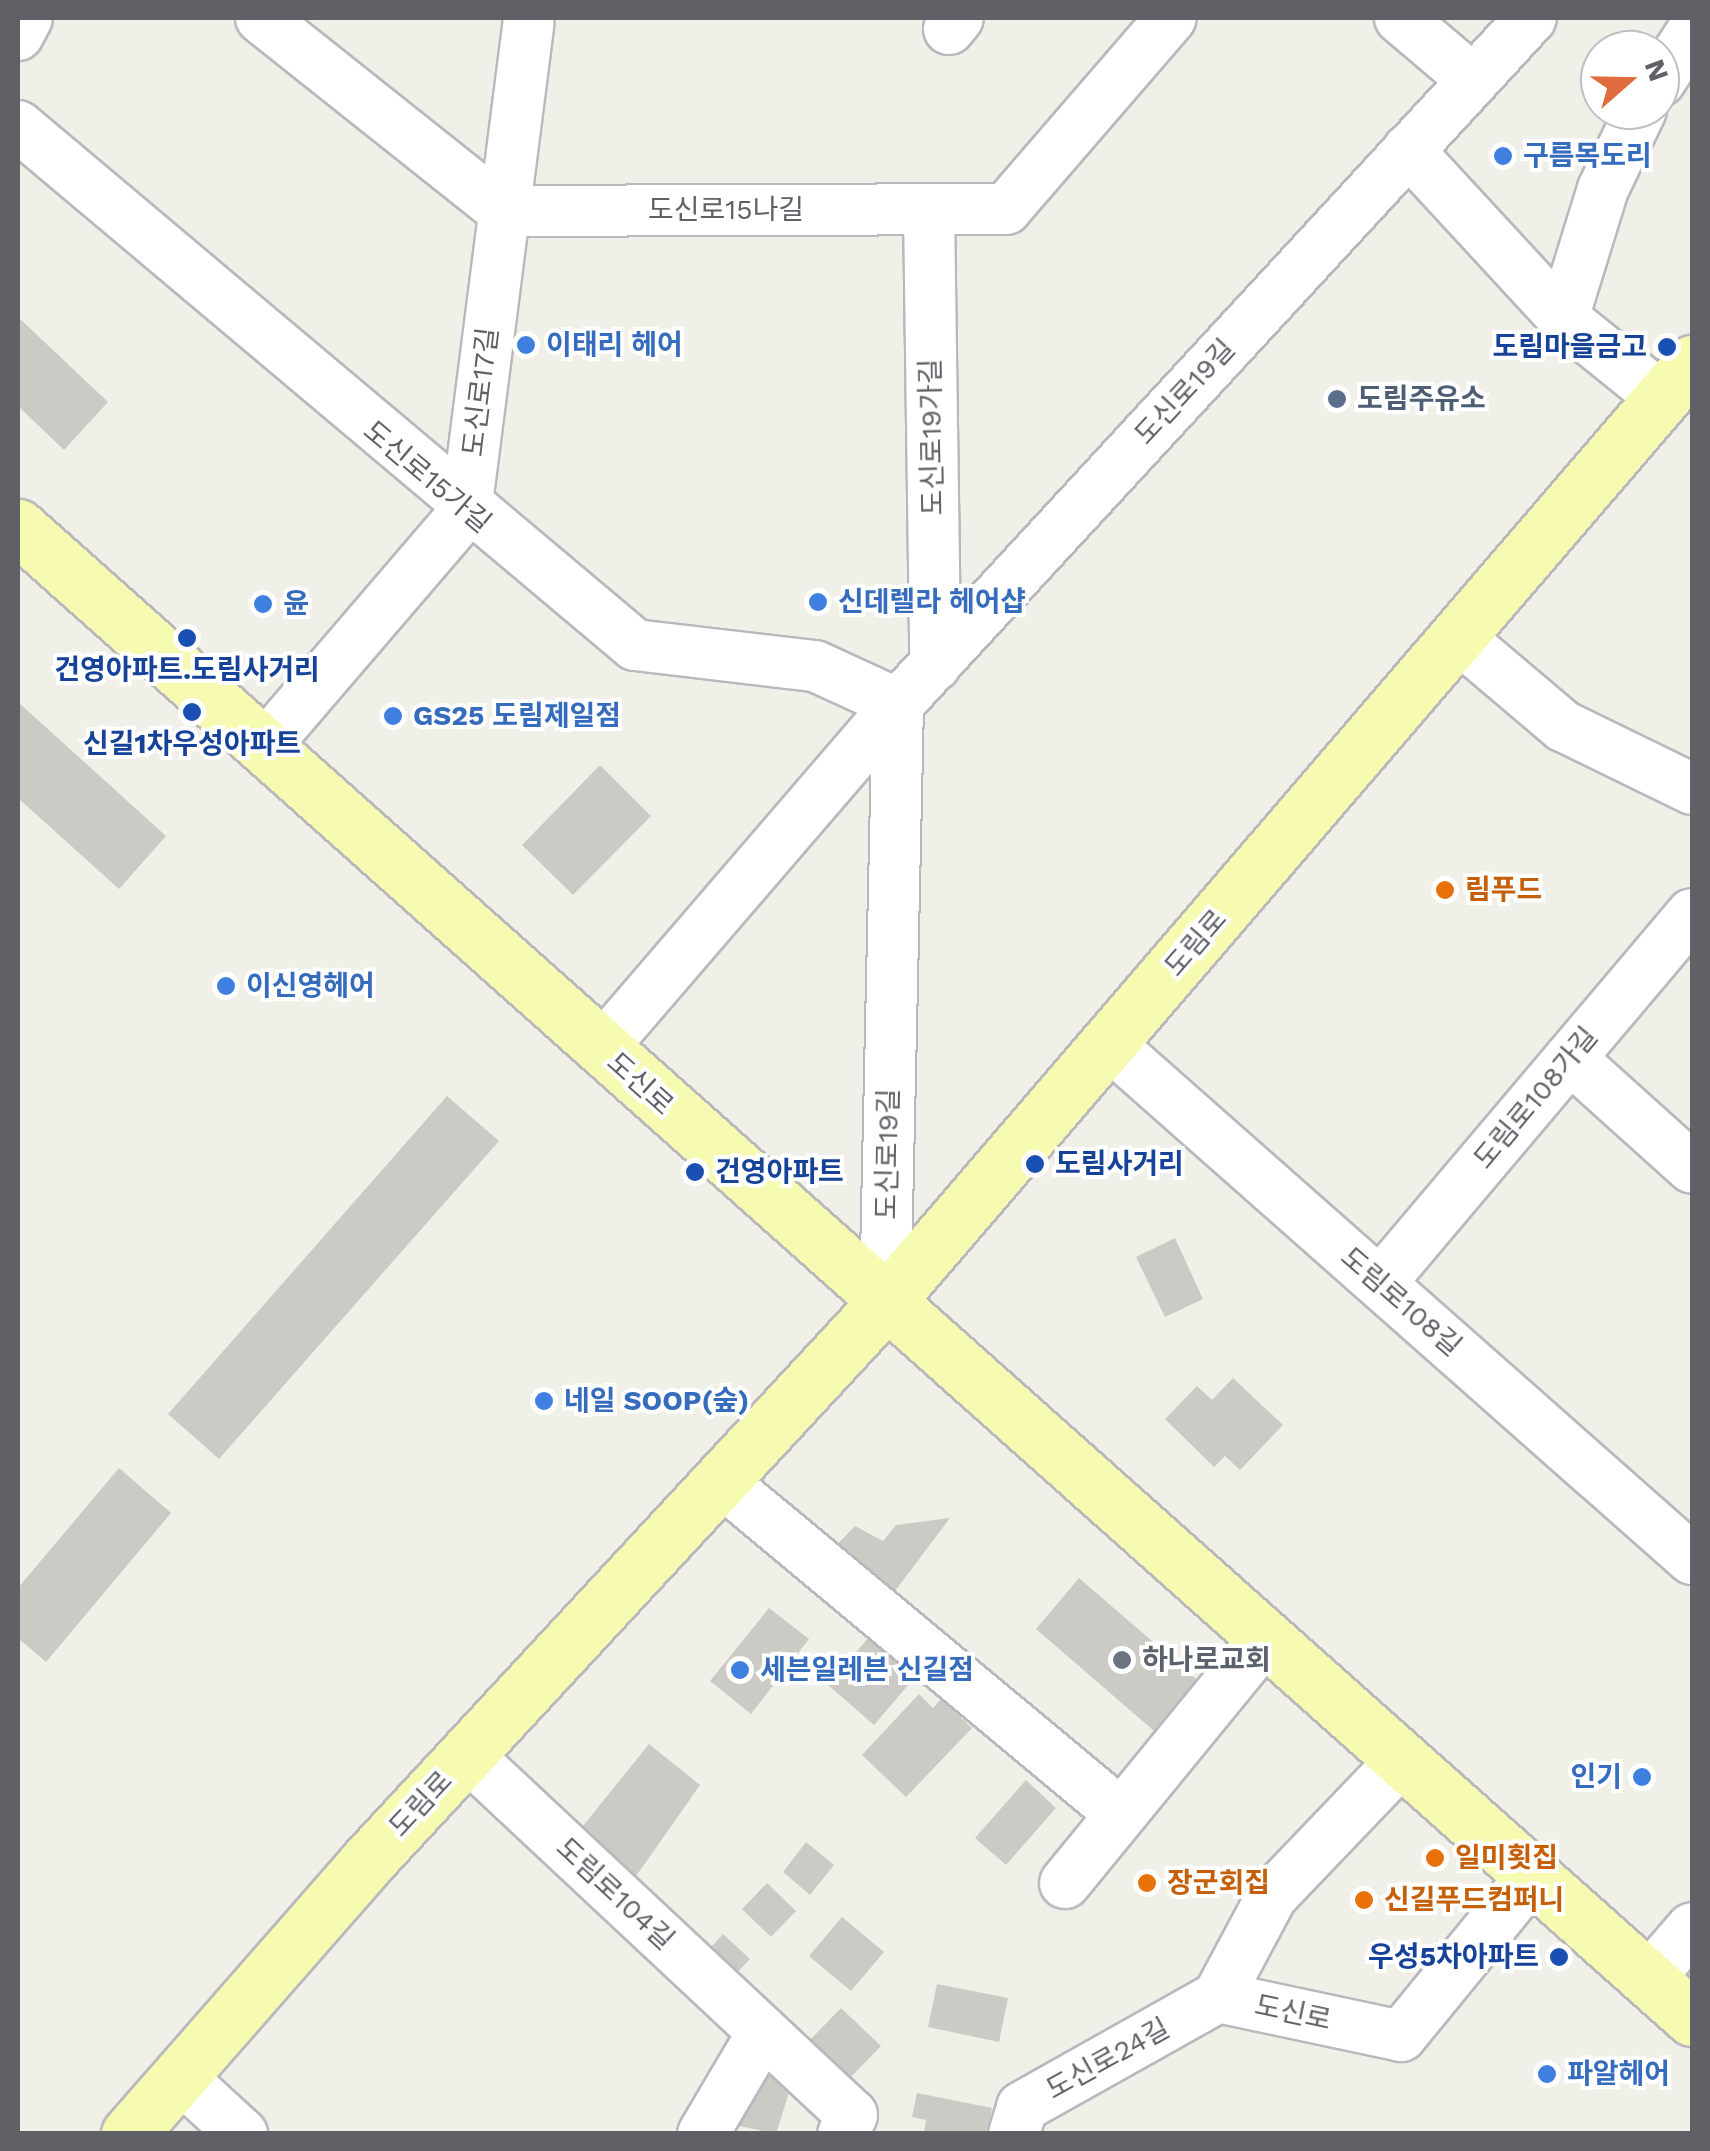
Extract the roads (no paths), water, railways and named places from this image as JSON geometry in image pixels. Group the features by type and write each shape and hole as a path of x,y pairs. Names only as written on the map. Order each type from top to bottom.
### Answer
{"main road":[{"name":"도림로","path":"129,2134 467,1755 885,1303 1677,380"},
{"name":"도신로","path":"18,527 1400,1762 1692,2018"}],"street":[{"path":"18,35 27,18"},
{"path":"261,18 504,211"},
{"name":"도신로15나길","path":"504,211 1006,209 1171,18"},
{"path":"1400,18 1473,80"},
{"name":"도신로19길","path":"601,1049 898,704 1530,18"},
{"name":"도신로17길","path":"466,511 528,24"},
{"name":"도신로15가길","path":"18,126 466,511 634,645 816,666 898,704"},
{"path":"1563,318 1603,189 1631,130"},
{"name":"도림로","path":"1408,150 1563,318 1677,380"},
{"name":"도신로19가길","path":"929,209 935,665"},
{"path":"264,747 466,511"},
{"path":"1458,637 1564,726 1692,789"},
{"name":"도신로19길","path":"885,1303 898,704"},
{"name":"도림로108가길","path":"1380,1283 1692,914"},
{"name":"도림로108길","path":"1109,1044 1692,1559"},
{"path":"1570,1058 1692,1168"},
{"path":"721,1480 1121,1814"},
{"path":"1065,1883 1264,1640"},
{"name":"도림로104길","path":"467,1755 852,2115 843,2134"},
{"name":"도신로","path":"1400,1762 1272,1896 1218,1997 1400,2036 1531,1877"},
{"path":"1648,1979 1692,1928"},
{"name":"도신로24길","path":"1014,2134 1022,2107 1218,1997"},
{"path":"704,2134 763,2032"},
{"path":"179,2076 242,2134"}],"place":[{"name":"구름목도리","path":"1503,156"},
{"name":"이태리 헤어","path":"526,345"},
{"name":"도림마을금고","path":"1667,347"},
{"name":"도림주유소","path":"1337,399"},
{"name":"신데렐라 헤어샵","path":"818,602"},
{"name":"윤","path":"263,604"},
{"name":"건영아파트.도림사거리","path":"187,638"},
{"name":"신길1차우성아파트","path":"192,712"},
{"name":"GS25 도림제일점","path":"393,716"},
{"name":"림푸드","path":"1445,890"},
{"name":"이신영헤어","path":"226,986"},
{"name":"도림사거리","path":"1035,1164"},
{"name":"건영아파트","path":"695,1172"},
{"name":"네일 SOOP(숲)","path":"544,1401"},
{"name":"하나로교회","path":"1122,1660"},
{"name":"세븐일레븐 신길점","path":"740,1670"},
{"name":"인기","path":"1642,1777"},
{"name":"일미횟집","path":"1435,1858"},
{"name":"장군회집","path":"1147,1883"},
{"name":"신길푸드컴퍼니","path":"1364,1900"},
{"name":"우성5차아파트","path":"1559,1957"},
{"name":"파알헤어","path":"1547,2074"}]}
